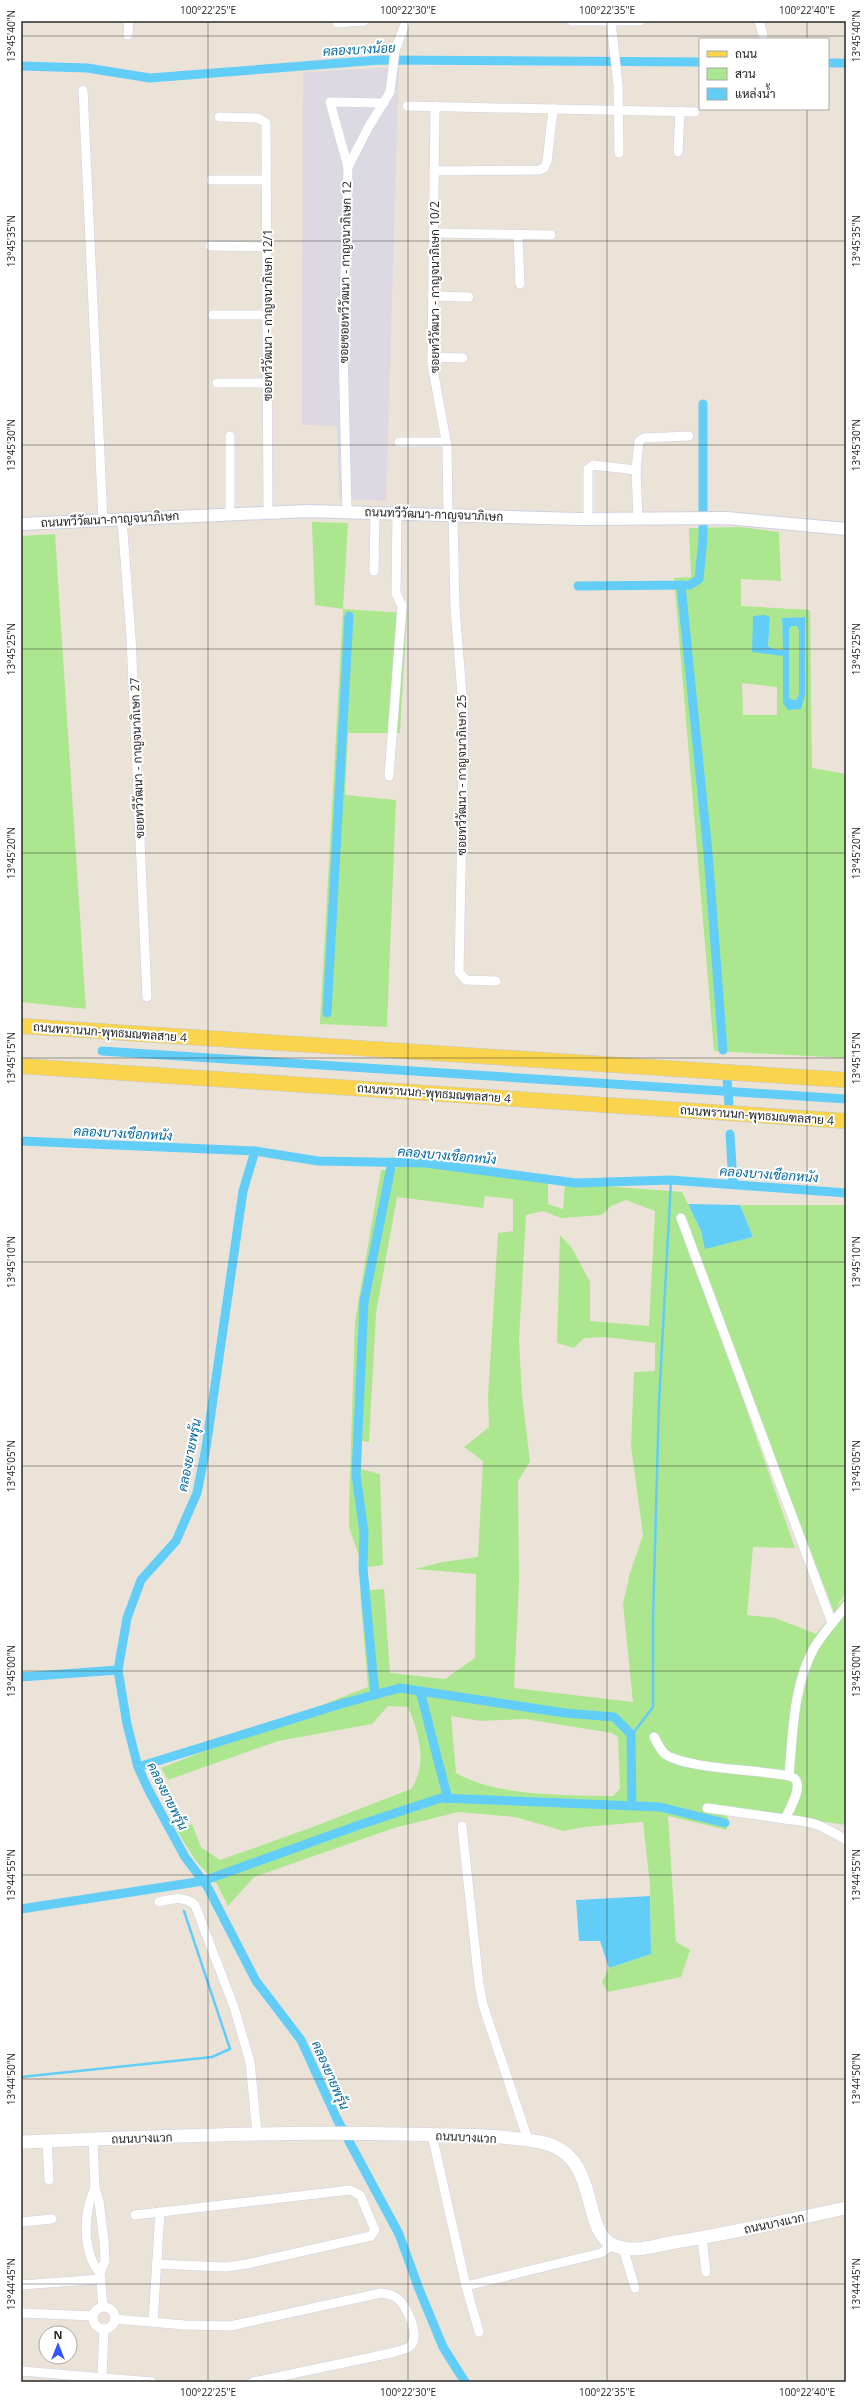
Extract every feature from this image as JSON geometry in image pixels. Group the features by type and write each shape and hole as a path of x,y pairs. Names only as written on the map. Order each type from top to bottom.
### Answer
{"main road":[{"name":"ถนนพรานนก-พุทธมณฑลสาย 4","path":"21,1026 846,1080"},
{"name":"ถนนพรานนก-พุทธมณฑลสาย 4","path":"21,1066 846,1121"},
{"name":"ถนนบางแวก","path":"21,2142 256,2133 362,2133 528,2140 558,2148 571,2158 580,2170 598,2226 606,2239 618,2246 637,2249 702,2238 846,2208"}],"street":[{"path":"128,36 129,21"},
{"path":"337,23 364,21"},
{"name":"ซอยซอยทวีวัฒนา - กาญจนาภิเษก 12","path":"347,512 343,349 348,167 390,92 395,51 406,21"},
{"path":"572,21 640,21"},
{"path":"611,21 618,85 619,153"},
{"path":"760,21 763,35"},
{"path":"83,90 103,520"},
{"path":"348,167 330,102 384,104"},
{"path":"407,106 619,109 695,112"},
{"name":"ซอยทวีวัฒนา - กาญจนาภิเษก 10/2","path":"435,106 432,357 449,468 450,515"},
{"path":"434,170 539,170 547,162 553,109"},
{"path":"678,152 680,111"},
{"name":"ซอยทวีวัฒนา - กาญจนาภิเษก 12/1","path":"219,117 263,120 266,123 268,512"},
{"path":"211,180 266,180"},
{"path":"433,233 551,234"},
{"path":"518,234 520,284"},
{"path":"210,246 266,247"},
{"path":"432,296 469,297"},
{"path":"213,315 267,315"},
{"path":"432,357 463,358"},
{"path":"217,383 268,383"},
{"path":"230,436 230,514"},
{"path":"638,519 636,470 638,446 644,438 689,436"},
{"path":"400,442 446,442"},
{"path":"588,519 588,469 590,466 593,465 636,470"},
{"name":"ถนนทวีวัฒนา-กาญจนาภิเษก","path":"21,524 268,512 375,512 588,519 722,518 846,529"},
{"path":"374,571 375,512"},
{"path":"389,776 402,606 396,593 397,513"},
{"name":"ซอยทวีวัฒนา - กาญจนาภิเษก 25","path":"450,515 455,608 464,719 459,972 466,980 496,981"},
{"name":"ซอยทวีวัฒนา - กาญจนาภิเษก 27","path":"122,519 131,637 147,997"},
{"path":"681,1218 832,1624"},
{"path":"789,1775 796,1707 804,1674 814,1649 846,1606"},
{"path":"654,1737 664,1753 675,1759 742,1772 789,1775 796,1779 798,1784 796,1792 785,1819"},
{"path":"707,1808 818,1823 846,1840"},
{"path":"462,1826 479,1984 483,2005 528,2140"},
{"path":"159,1902 179,1898 189,1900 195,1905 234,2007 250,2062 256,2133"},
{"path":"432,2135 466,2286 479,2332"},
{"path":"94,2139 95,2188 99,2201 104,2241 104,2261 101,2276 103,2307"},
{"path":"47,2141 49,2180"},
{"path":"95,2188 88,2201 86,2215 88,2241 93,2264 101,2276"},
{"path":"136,2215 350,2190 360,2195 375,2230 371,2236 247,2264 226,2267 156,2264"},
{"path":"153,2322 160,2212"},
{"path":"21,2222 52,2219"},
{"path":"702,2238 706,2272"},
{"path":"88,2241 104,2241"},
{"path":"466,2286 601,2253 618,2246 635,2288"},
{"path":"21,2285 101,2276"},
{"path":"115,2319 230,2326 381,2293 390,2294 398,2299 414,2328 415,2339 410,2346 391,2353 253,2382"},
{"path":"103,2307 113,2311 115,2319 111,2327 104,2328 95,2323 94,2316 96,2310 103,2307"},
{"path":"21,2313 94,2316"},
{"path":"102,2377 104,2328"},
{"path":"21,2371 152,2382"}],"shaded area":[{"path":"399,67 386,501 339,499 337,426 302,425 303,72"}],"green space":[{"path":"312,522 348,523 343,609 315,605"},
{"path":"741,527 779,532 781,581 741,579 741,606 810,610 812,768 846,774 846,1058 714,1051 674,578 691,577 689,528","holes":["770,617 768,646 773,649 783,650 782,618 805,617 801,709 783,703 783,656 751,640","742,683 777,687 777,715 743,715"]},
{"path":"55,534 86,1009 21,1002 21,536"},
{"path":"343,609 407,613 400,733 348,733 345,795 396,800 387,1027 320,1024"},
{"path":"792,626 797,626 799,631 799,694 797,700 790,699 789,692 789,629"},
{"path":"400,1164 548,1182 548,1204 563,1209 565,1183 682,1192 701,1231 705,1248 753,1237 740,1205 846,1205 846,1592 836,1608 846,1597 846,1825 728,1807 727,1830 668,1816 676,1942 690,1950 681,1977 608,1992 602,1982 609,1968 651,1954 650,1885 643,1822 584,1827 564,1831 515,1817 458,1812 394,1828 254,1877 228,1906 217,1884 196,1861 177,1831 192,1824 201,1847 220,1860 310,1828 411,1789 419,1769 420,1748 416,1727 408,1707 388,1706 372,1724 278,1741 168,1780 161,1768 368,1687 360,1591 384,1589 390,1673 445,1679 475,1658 476,1574 415,1569 442,1562 478,1557 483,1461 464,1447 489,1427 488,1397 498,1233 513,1231 513,1199 485,1196 483,1208 397,1197 376,1313 369,1442 362,1441 361,1469 380,1474 383,1565 363,1568 349,1527 355,1321 381,1170 395,1170","holes":["626,1200 655,1211 649,1326 590,1321 590,1282 572,1248 560,1235 557,1343 574,1348 584,1338 605,1337 655,1343 655,1371 634,1372 631,1446 643,1535 630,1573 623,1604 633,1702 514,1688 519,1583 518,1481 530,1462 522,1395 519,1340 526,1215 543,1211 561,1218 602,1215 611,1206","716,1322 749,1390 834,1612 816,1634 775,1618 747,1615 753,1547 795,1548","451,1716 480,1721 525,1719 612,1733 618,1737 620,1789 613,1796 553,1795 511,1791 473,1781 456,1773"]}],"water":[{"path":"765,615 770,617 768,646 773,649 783,650 782,618 805,617 805,695 801,709 788,710 783,703 783,656 752,652 753,616","holes":["792,626 797,626 799,631 799,694 796,700 790,699 789,692 789,629"]},
{"path":"688,1204 740,1205 753,1237 705,1249 701,1231"},
{"path":"650,1896 651,1954 609,1968 600,1941 579,1941 576,1900"}],"waterway":[{"name":"คลองบางน้อย","path":"21,66 87,68 150,78 380,60 699,62"},
{"name":"คลองบางน้อย","path":"829,63 846,63"},
{"path":"578,586 690,585 699,579 703,539 703,404"},
{"path":"681,585 708,853 723,1050"},
{"path":"327,1013 349,616"},
{"path":"102,1051 846,1099"},
{"path":"727,1080 729,1104"},
{"path":"730,1134 733,1183"},
{"name":"คลองบางเชือกหนัง","path":"21,1141 255,1151 318,1161 425,1163 576,1183 671,1180 846,1193"},
{"name":"คลองยายพรุ้น","path":"255,1151 243,1191 206,1448 197,1493 176,1541 141,1580 127,1618 118,1670 127,1724 138,1767 148,1789 185,1857 207,1886 256,1981 301,2040 337,2119 399,2234 419,2289 443,2347 465,2382"},
{"path":"375,1695 363,1568 364,1532 356,1475 364,1302 392,1162"},
{"path":"631,1736 653,1707 653,1619 659,1402 671,1180"},
{"path":"21,1677 118,1670"},
{"path":"138,1767 344,1703 400,1688 565,1713 614,1717 631,1734 632,1806"},
{"path":"420,1691 448,1799"},
{"path":"21,1909 203,1881 359,1825 441,1798 660,1807 725,1823"},
{"path":"21,2077 212,2057 230,2049 184,1911"}]}
